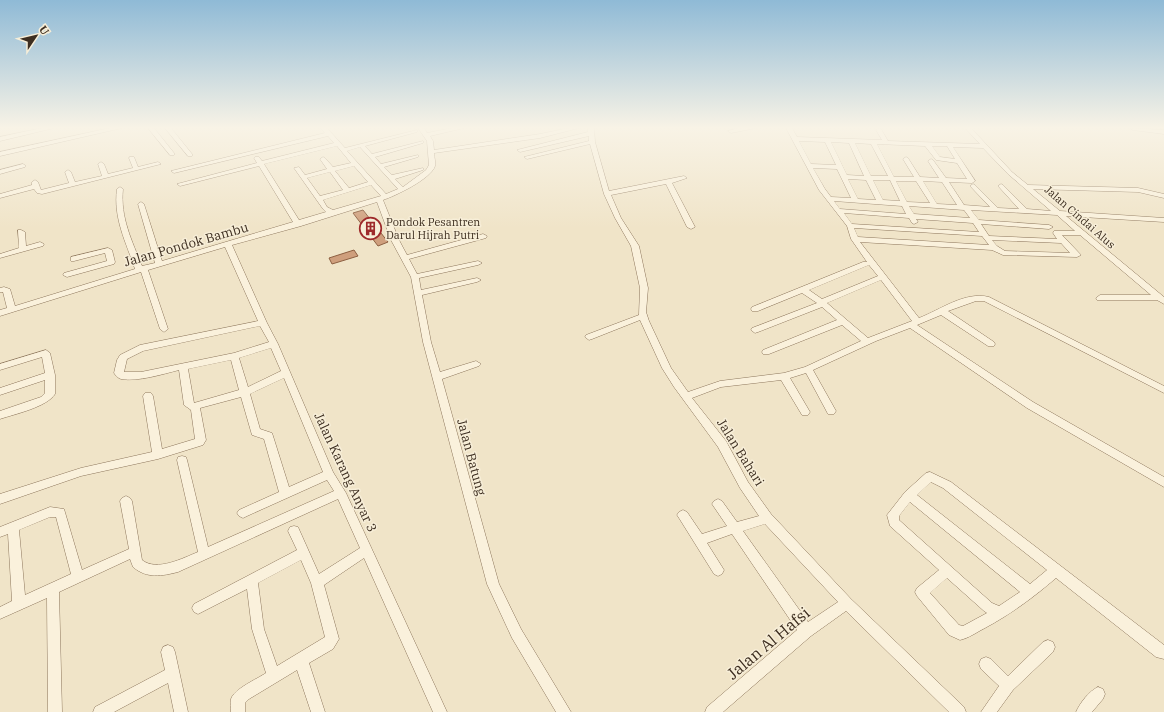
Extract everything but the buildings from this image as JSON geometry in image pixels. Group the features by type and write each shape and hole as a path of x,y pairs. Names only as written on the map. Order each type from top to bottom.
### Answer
{"street":[{"path":"133,161 136,169"},
{"path":"174,171 215,161"},
{"path":"258,161 298,224"},
{"path":"180,184 271,161"},
{"path":"324,161 348,191"},
{"path":"352,161 372,183 382,198"},
{"path":"376,161 402,190"},
{"path":"380,166 397,161"},
{"name":"Jalan Pondok Bambu","path":"0,313 382,198 402,190 430,170 432,161"},
{"name":"Jalan Bahari","path":"597,161 607,194 618,218 635,246 644,288 643,316 667,368 677,384 722,444 744,485 767,518 847,603 959,712"},
{"path":"808,161 829,199 850,226 855,239 914,323 1030,405 1164,482"},
{"path":"836,161 854,200"},
{"path":"861,161 880,202"},
{"path":"884,161 906,204 924,244"},
{"path":"907,161 934,205"},
{"path":"931,161 994,248"},
{"path":"844,177 972,181 959,161"},
{"name":"Jalan Cindai Alus","path":"999,161 1010,173 1162,299"},
{"path":"101,164 106,177"},
{"path":"0,196 35,183 40,193 158,164"},
{"path":"303,178 354,164"},
{"path":"0,172 23,166"},
{"path":"810,166 839,168"},
{"path":"297,168 319,199 332,213"},
{"path":"390,178 421,169"},
{"path":"68,172 73,185"},
{"path":"607,194 684,178"},
{"path":"668,182 691,227"},
{"path":"319,199 372,183"},
{"path":"973,186 996,209"},
{"path":"1001,186 1025,211"},
{"path":"1028,187 1138,190 1164,196"},
{"path":"120,189 118,199 122,218 164,329"},
{"name":"Jalan Batung","path":"382,198 395,240 415,277 436,377 493,584 507,619 564,712"},
{"path":"829,199 1164,220"},
{"path":"141,204 159,264"},
{"path":"839,211 1050,227"},
{"path":"855,239 994,248 1003,253 1077,255 1057,233 1034,212"},
{"path":"850,226 1063,241"},
{"path":"21,232 23,249"},
{"path":"1057,233 1081,233"},
{"path":"406,258 484,236"},
{"path":"0,256 40,244"},
{"name":"Jalan Karang Anyar 3","path":"228,244 263,323 274,344 329,474 341,493 440,712"},
{"path":"67,275 111,262 108,250 74,259"},
{"path":"415,277 478,263"},
{"path":"754,309 866,264"},
{"path":"90,268 93,284"},
{"path":"755,330 822,304 878,278"},
{"path":"418,293 477,280"},
{"path":"0,290 4,289 8,291 12,310"},
{"path":"803,290 867,342"},
{"path":"687,396 720,384 784,376 808,369 867,342 975,298 986,299 1164,390"},
{"path":"1100,298 1162,299"},
{"path":"941,312 991,344"},
{"path":"589,336 643,316"},
{"path":"766,352 843,321"},
{"path":"263,323 140,348 135,352 127,353 123,357 119,373 122,376 129,376 183,366 234,356 274,344"},
{"path":"0,367 45,352 50,375 50,394 48,397 0,415"},
{"path":"234,356 256,432 268,436 285,493"},
{"path":"436,377 476,364"},
{"path":"183,366 189,405 195,407 245,392 286,373"},
{"path":"808,369 831,411"},
{"path":"0,392 50,375"},
{"path":"784,376 805,412"},
{"path":"148,396 158,455"},
{"path":"0,499 81,472 158,455 199,442 201,440 195,407"},
{"path":"182,460 204,554"},
{"path":"243,513 329,474"},
{"path":"1000,613 988,607 894,522 892,518 894,511 930,476 935,477 1164,652"},
{"path":"126,501 137,563 151,570 162,570 178,566 341,493"},
{"path":"910,495 1030,592"},
{"path":"718,504 806,631"},
{"path":"0,532 54,511 60,512 78,577"},
{"path":"683,515 718,570"},
{"path":"699,540 767,518"},
{"path":"13,527 19,604"},
{"path":"238,712 237,704 239,698 328,644 332,639 317,583 294,532"},
{"path":"317,583 367,550"},
{"path":"0,613 136,551"},
{"path":"198,608 304,554"},
{"path":"947,571 921,592 954,630 960,634 1000,613 1030,592 1056,570"},
{"path":"252,580 258,629 274,676"},
{"path":"53,590 55,712"},
{"name":"Jalan Al Hafsi","path":"712,712 806,631 847,603"},
{"path":"988,712 1008,685 1048,647"},
{"path":"168,652 171,674 181,712"},
{"path":"301,660 318,712"},
{"path":"986,664 1008,685"},
{"path":"100,712 171,674"},
{"path":"1083,712 1098,694"}],"place":[{"name":"Pondok Pesantren Darul Hijrah Putri","path":"371,228"}]}
